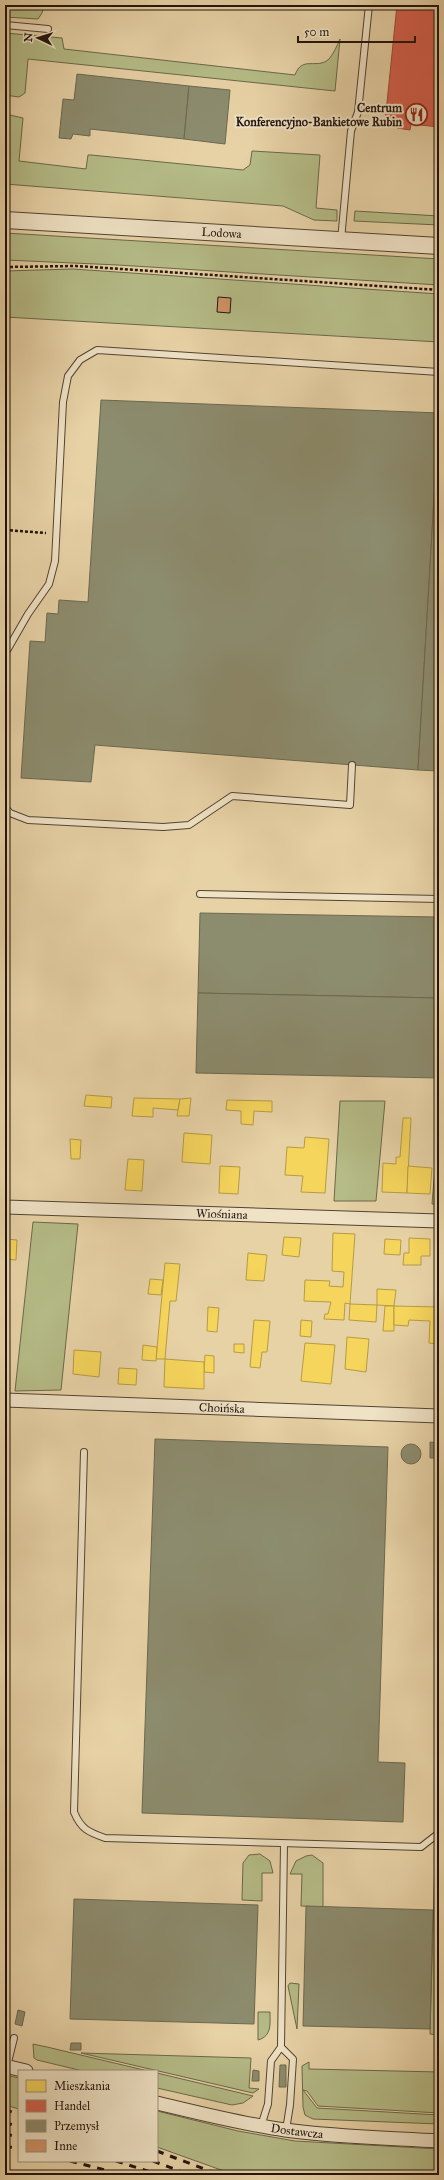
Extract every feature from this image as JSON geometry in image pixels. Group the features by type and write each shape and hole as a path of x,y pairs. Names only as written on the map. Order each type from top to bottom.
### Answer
{"street":[{"name":"Lodowa","path":"5,220 439,246"},
{"name":"Wiośniana","path":"5,1207 439,1221"},
{"name":"Choińska","path":"5,1400 439,1416"},
{"path":"6,2066 22,2070"},
{"name":"Dostawcza","path":"158,2103 261,2126 286,2130 322,2134 439,2141"}],"lane":[{"path":"342,240 351,131 358,112 369,5"},
{"path":"5,25 48,29"},
{"path":"5,654 28,614 49,584 55,561 63,402 68,376 80,360 97,350 439,372"},
{"path":"5,807 10,813 28,820 164,827 189,825 232,796 350,805 352,765"},
{"path":"200,894 439,900"},
{"path":"84,1452 74,1812 79,1824 90,1832 104,1838 284,1844 421,1847 439,1833"},
{"path":"261,2126 268,2104 271,2061 281,2047 284,1844"},
{"path":"6,2066 14,2038"},
{"path":"281,2047 293,2059 290,2105 286,2130"}],"path":[{"path":"5,267 76,266 439,290"},
{"path":"5,530 56,533"},
{"path":"5,2171 20,2175"}],"green space":[{"path":"5,5 44,5 42,13 38,19 5,17"},
{"path":"5,33 62,38 64,49 295,75 298,69 306,64 320,63 329,59 340,39 335,91 28,59 25,93 19,97 5,95"},
{"path":"5,114 23,118 19,161 86,169 88,155 91,155 243,170 250,165 252,151 320,155 316,208 337,210 337,221 314,220 283,206 5,184"},
{"path":"355,211 439,216 439,225 354,221"},
{"path":"5,233 439,259 439,285 118,265 5,260"},
{"path":"73,269 439,294 439,342 5,317 5,271"},
{"path":"340,1101 385,1101 376,1201 334,1201"},
{"path":"439,1119 439,1204 432,1204"},
{"path":"33,1222 78,1224 61,1390 15,1391"},
{"path":"439,1850 439,2035 430,2034 435,1858"},
{"path":"260,1854 270,1861 273,1873 262,1873 262,1901 242,1900 243,1863 249,1855"},
{"path":"312,1855 323,1863 323,1907 301,1906 302,1874 290,1874 296,1861"},
{"path":"290,1983 299,1984 297,2029 288,1986"},
{"path":"258,2012 270,2012 270,2021 268,2033 266,2036 258,2040"},
{"path":"33,2044 144,2070 79,2070 34,2058"},
{"path":"81,2053 251,2058 249,2088 259,2089 253,2093"},
{"path":"309,2062 309,2069 439,2072 439,2113 318,2106 307,2091 303,2090 317,2108 439,2115 439,2124 313,2119 305,2115 303,2107 302,2066"},
{"path":"158,2073 253,2096 243,2103 232,2105 158,2088"},
{"path":"5,2075 18,2078 18,2109 5,2105"},
{"path":"158,2111 238,2131 295,2141 439,2149 439,2175 235,2175 158,2147"}],"building: Mieszkania":[{"path":"86,1095 112,1097 111,1108 84,1106"},
{"path":"134,1098 180,1099 178,1110 153,1108 153,1117 132,1116"},
{"path":"191,1098 189,1116 177,1116 180,1099"},
{"path":"227,1100 272,1101 272,1112 254,1111 253,1125 241,1124 241,1111 226,1110"},
{"path":"403,1118 411,1118 407,1193 382,1192 383,1163 396,1164 396,1157 400,1157"},
{"path":"184,1133 212,1135 210,1164 182,1162"},
{"path":"305,1137 329,1139 325,1193 301,1192 303,1176 285,1175 287,1147 304,1148"},
{"path":"70,1139 81,1140 80,1159 71,1159"},
{"path":"128,1159 144,1160 142,1191 125,1190"},
{"path":"220,1166 240,1167 238,1194 219,1193"},
{"path":"408,1166 432,1168 430,1194 407,1193"},
{"path":"333,1233 355,1234 350,1304 345,1303 344,1320 324,1319 325,1314 328,1314 331,1302 304,1301 305,1280 330,1281 329,1286 343,1287 344,1272 332,1271"},
{"path":"284,1237 301,1238 299,1257 282,1255"},
{"path":"409,1238 430,1239 430,1256 421,1256 421,1265 403,1265 404,1253 409,1253"},
{"path":"6,1239 17,1240 16,1260 5,1259"},
{"path":"385,1239 401,1240 400,1255 384,1254"},
{"path":"248,1253 267,1255 264,1281 246,1280"},
{"path":"165,1263 180,1264 176,1301 170,1301 165,1359 156,1359"},
{"path":"150,1279 163,1280 161,1295 148,1294"},
{"path":"377,1289 396,1290 394,1306 377,1305"},
{"path":"350,1304 377,1305 376,1322 349,1320"},
{"path":"385,1306 394,1306 394,1331 383,1331"},
{"path":"394,1306 439,1307 439,1344 429,1343 430,1321 409,1320 408,1326 394,1325"},
{"path":"208,1307 219,1308 217,1332 207,1331"},
{"path":"254,1320 270,1321 267,1352 262,1352 260,1368 250,1367"},
{"path":"301,1320 312,1321 311,1337 300,1336"},
{"path":"347,1337 369,1339 366,1372 345,1369"},
{"path":"305,1343 335,1345 331,1384 301,1381"},
{"path":"234,1344 244,1344 244,1353 234,1352"},
{"path":"143,1345 157,1347 156,1361 142,1360"},
{"path":"74,1350 101,1352 99,1377 73,1374"},
{"path":"439,1354 439,1392 436,1392"},
{"path":"205,1355 214,1356 214,1373 204,1372"},
{"path":"165,1359 204,1362 204,1389 164,1387"},
{"path":"119,1368 137,1369 136,1385 118,1384"}],"building: Handel":[{"path":"397,5 439,5 439,127 411,124 410,130 397,128 397,123 385,122"}],"building: Przemysł":[{"path":"77,74 189,86 184,139 90,129 90,136 73,134 71,139 59,138 63,99 74,100"},
{"path":"189,86 230,90 225,144 184,139"},
{"path":"101,400 439,413 418,770 95,745 91,782 21,778 30,641 45,642 47,613 58,614 59,600 88,602"},
{"path":"439,413 439,771 418,770"},
{"path":"200,913 439,917 439,998 198,993"},
{"path":"198,993 439,998 439,1078 196,1073"},
{"path":"155,1439 388,1447 378,1762 405,1763 403,1822 142,1813"},
{"path":"430,1442 439,1443 439,1458 430,1458"},
{"path":"411,1444 418,1447 421,1454 418,1461 411,1464 404,1461 401,1454 404,1447"},
{"path":"74,1899 258,1905 254,2024 70,2019"},
{"path":"306,1906 433,1910 430,2029 303,2026"},
{"path":"18,2010 25,2012 22,2026 15,2024"},
{"path":"71,2043 81,2043 81,2050 70,2050"},
{"path":"280,2065 286,2065 286,2087 279,2087"},
{"path":"253,2070 259,2071 259,2081 252,2081"}],"building: Inne":[{"path":"218,297 231,298 230,313 217,312"}],"railway":[{"path":"5,2110 18,2114"},
{"path":"5,2123 18,2126"},
{"path":"5,2134 18,2137"},
{"path":"5,2146 18,2149"},
{"path":"158,2151 220,2175"},
{"path":"74,2162 125,2175"},
{"path":"119,2162 160,2175"},
{"path":"156,2162 190,2175"}],"place":[{"name":"Centrum Konferencyjno-Bankietowe Rubin","path":"417,115"}]}
